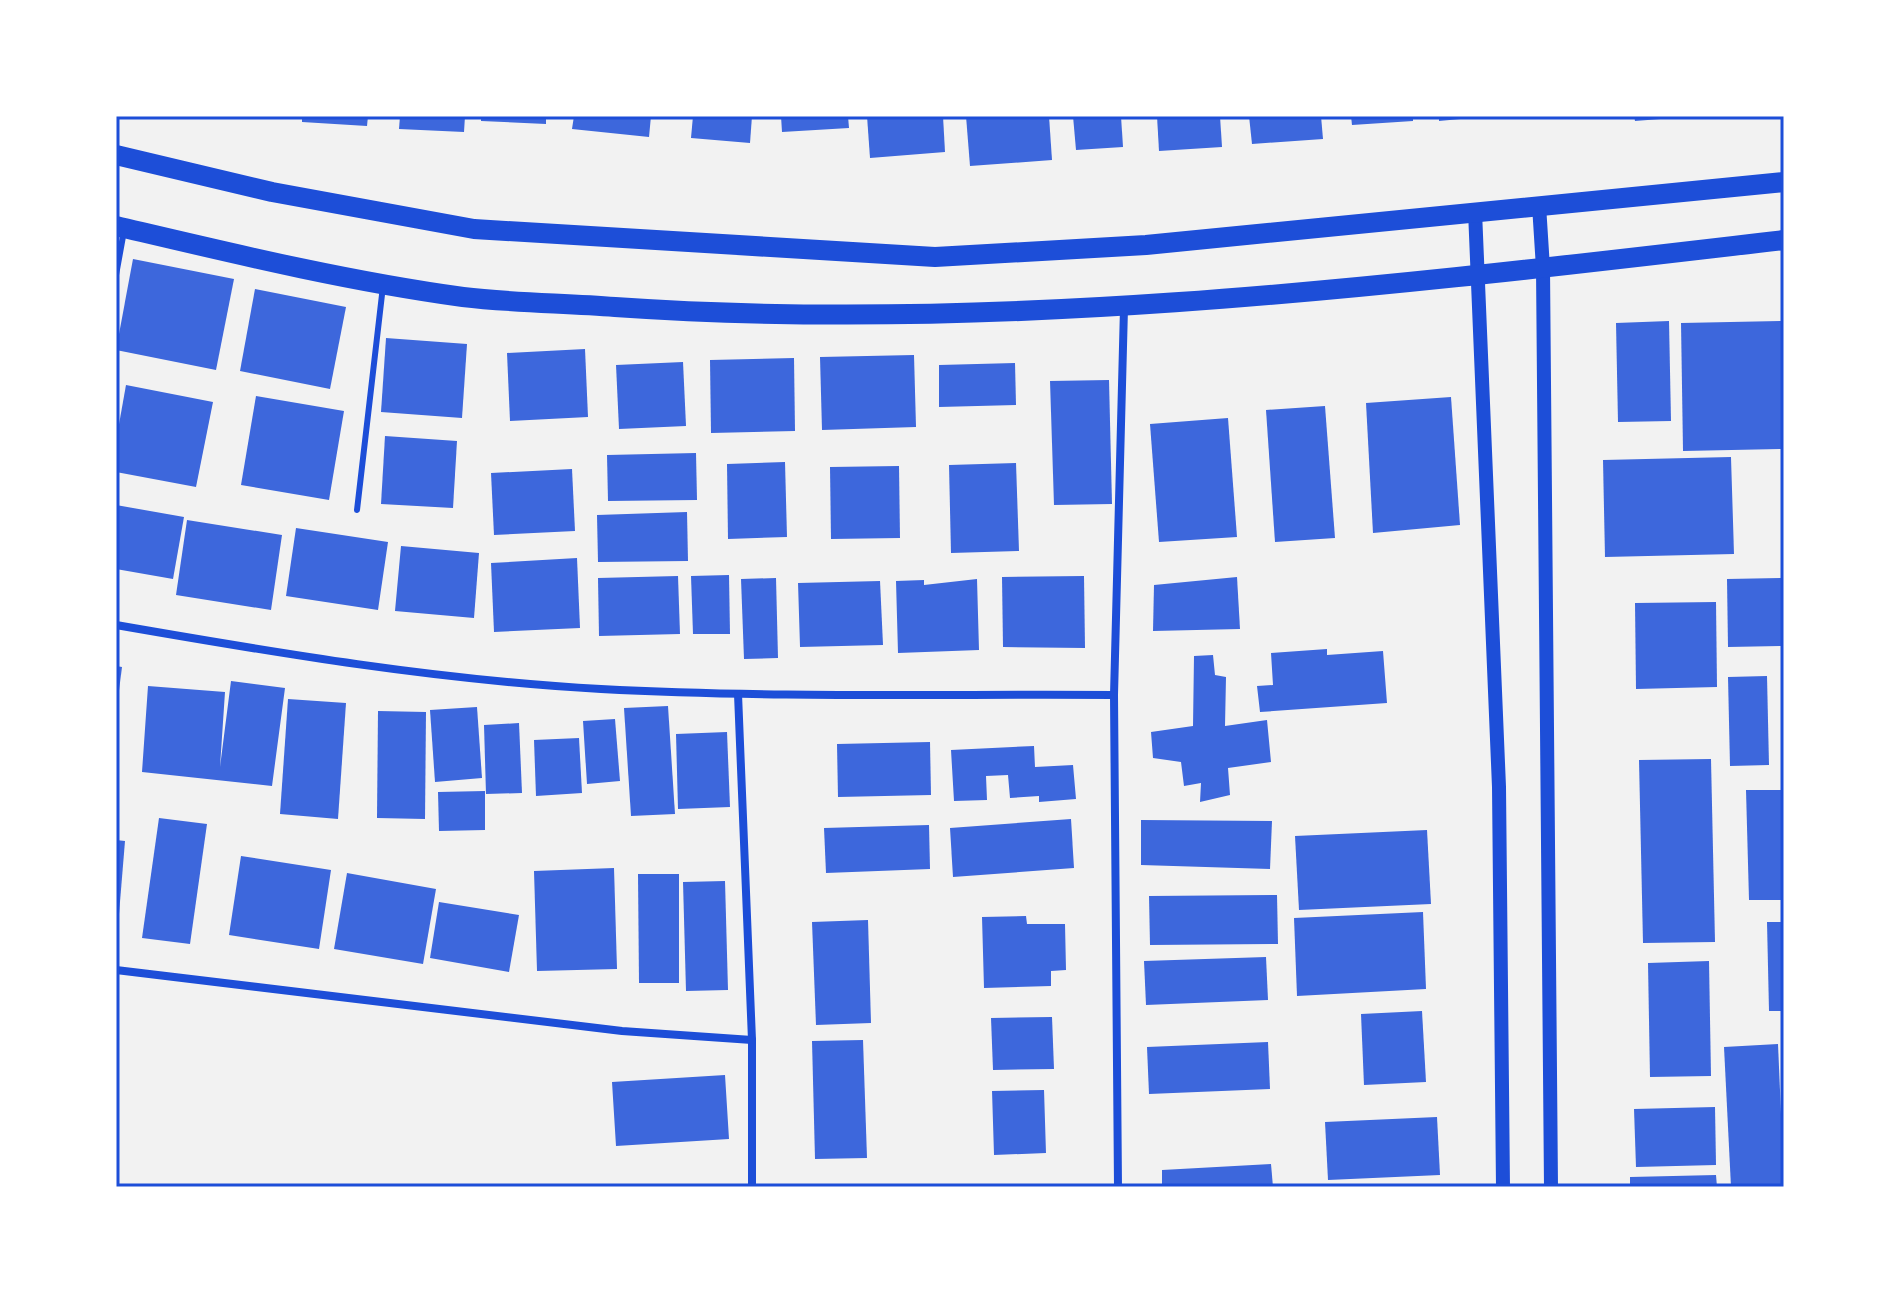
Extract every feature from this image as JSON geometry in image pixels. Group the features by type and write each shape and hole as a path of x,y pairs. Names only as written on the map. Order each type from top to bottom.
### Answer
{"main road":[{"path":"116,155 272,192 474,229 935,257 1146,245 1784,182"},
{"path":"120,227 258,260 465,297 748,316 1124,306 1543,268 1784,240"}],"street":[{"path":"1539,205 1543,268 1551,1187"},
{"path":"1475,211 1499,787 1503,1187"},
{"path":"1118,1187 1114,695 1124,306"},
{"path":"116,625 358,667 600,689 738,694 1114,695"},
{"path":"738,694 752,1040 752,1187"},
{"path":"116,970 622,1031 752,1040"}],"lane":[{"path":"116,275 120,227"},
{"path":"357,510 383,282"}],"building":[{"path":"302,116 368,116 367,126 302,122"},
{"path":"400,116 465,116 464,132 399,129"},
{"path":"481,116 546,116 546,124 481,121"},
{"path":"574,116 651,116 649,137 572,129"},
{"path":"693,116 752,116 750,143 691,138"},
{"path":"781,116 848,116 849,128 782,132"},
{"path":"867,116 943,116 945,152 870,158"},
{"path":"966,116 1049,116 1052,160 970,166"},
{"path":"1073,116 1121,116 1123,147 1076,150"},
{"path":"1157,116 1220,116 1222,147 1159,151"},
{"path":"1249,116 1321,116 1323,139 1252,144"},
{"path":"1351,116 1413,116 1413,121 1352,125"},
{"path":"1439,116 1471,116 1471,118 1439,121"},
{"path":"1634,116 1673,116 1673,118 1635,121"},
{"path":"133,259 234,279 216,370 116,350"},
{"path":"255,289 346,307 330,389 240,371"},
{"path":"1669,321 1671,421 1618,422 1616,323"},
{"path":"1784,321 1784,449 1683,451 1681,323"},
{"path":"386,338 467,344 462,418 381,412"},
{"path":"585,349 588,417 510,421 507,353"},
{"path":"914,355 916,427 822,430 820,357"},
{"path":"794,358 795,431 711,433 710,360"},
{"path":"683,362 686,426 619,429 616,365"},
{"path":"1015,363 1016,405 939,407 939,365"},
{"path":"1109,380 1112,504 1054,505 1050,381"},
{"path":"126,385 213,402 196,487 116,472 116,441"},
{"path":"256,396 344,411 329,500 241,485"},
{"path":"1451,397 1460,525 1373,533 1366,403"},
{"path":"1325,406 1335,538 1275,542 1266,410"},
{"path":"1228,418 1237,537 1159,542 1150,424"},
{"path":"385,436 457,441 453,508 381,504"},
{"path":"696,453 697,500 608,501 607,455"},
{"path":"1731,457 1734,554 1605,557 1603,460"},
{"path":"785,462 787,537 728,539 727,464"},
{"path":"1016,463 1019,551 951,553 949,465"},
{"path":"899,466 900,538 831,539 830,467"},
{"path":"572,469 575,531 494,535 491,473"},
{"path":"116,505 184,517 173,579 116,569"},
{"path":"687,512 688,561 598,562 597,515"},
{"path":"187,520 282,535 271,610 176,595"},
{"path":"296,528 388,542 378,610 286,596"},
{"path":"401,546 479,553 474,618 395,611"},
{"path":"577,558 580,628 494,632 491,563"},
{"path":"729,575 730,634 693,634 691,576"},
{"path":"678,576 680,634 599,636 598,578"},
{"path":"1084,576 1085,648 1003,647 1002,577"},
{"path":"1237,577 1240,629 1153,631 1154,585"},
{"path":"776,578 778,658 744,659 741,579"},
{"path":"1784,578 1784,646 1728,647 1727,579"},
{"path":"977,579 979,650 898,653 896,581 924,580 924,585"},
{"path":"880,581 883,645 800,647 798,583"},
{"path":"1716,602 1717,687 1636,689 1635,603"},
{"path":"1327,649 1327,655 1383,651 1387,703 1260,712 1257,686 1273,685 1271,653"},
{"path":"1213,655 1215,675 1226,677 1225,726 1267,720 1271,762 1228,768 1230,795 1200,802 1201,783 1184,786 1181,762 1153,758 1151,732 1193,726 1194,656"},
{"path":"116,666 122,667 118,698 116,698"},
{"path":"1767,676 1769,765 1730,766 1728,677"},
{"path":"231,681 285,688 272,786 142,772 148,686 225,692 220,767"},
{"path":"1781,681 1784,681 1784,710 1781,710"},
{"path":"288,699 346,703 338,819 280,814"},
{"path":"668,706 675,814 631,816 624,708"},
{"path":"477,707 482,778 435,782 430,710"},
{"path":"378,711 426,712 425,819 377,818"},
{"path":"615,719 620,781 587,784 583,721"},
{"path":"519,723 522,793 486,794 484,725"},
{"path":"727,732 730,807 678,809 676,734"},
{"path":"579,738 582,793 536,796 534,740"},
{"path":"930,742 931,795 838,797 837,744"},
{"path":"1034,746 1035,767 1073,765 1076,799 1039,802 1039,796 1010,798 1008,775 986,776 987,800 954,801 951,750"},
{"path":"1711,759 1715,942 1643,943 1639,760"},
{"path":"1746,790 1784,790 1784,900 1749,900"},
{"path":"485,791 485,830 439,831 438,792"},
{"path":"159,818 207,824 190,944 142,938"},
{"path":"1071,819 1074,868 953,877 950,828"},
{"path":"1141,820 1272,821 1270,869 1141,865"},
{"path":"929,825 930,869 826,873 824,828"},
{"path":"1427,830 1431,904 1299,910 1295,836"},
{"path":"116,840 125,841 119,914 116,914"},
{"path":"241,856 331,870 319,949 229,935"},
{"path":"614,868 617,969 537,971 534,871"},
{"path":"347,873 436,889 423,964 334,949"},
{"path":"638,874 679,874 679,983 639,983"},
{"path":"725,881 728,990 686,991 683,882"},
{"path":"1277,895 1278,944 1150,945 1149,896"},
{"path":"439,902 519,915 509,972 430,958"},
{"path":"1423,912 1426,989 1297,996 1294,918"},
{"path":"1026,916 1027,924 1065,924 1066,970 1051,971 1051,986 984,988 982,917"},
{"path":"868,920 871,1023 816,1025 812,922"},
{"path":"1767,922 1784,922 1784,1011 1769,1011"},
{"path":"1266,957 1268,1000 1146,1005 1144,961"},
{"path":"1709,961 1711,1076 1650,1077 1648,963"},
{"path":"1422,1011 1426,1082 1364,1085 1361,1014"},
{"path":"1052,1017 1054,1069 993,1070 991,1018"},
{"path":"863,1040 867,1158 815,1159 812,1041"},
{"path":"1268,1042 1270,1089 1149,1094 1147,1047"},
{"path":"1778,1044 1784,1184 1731,1187 1724,1047"},
{"path":"725,1075 729,1139 616,1146 612,1082"},
{"path":"1044,1090 1046,1153 994,1155 992,1091"},
{"path":"1715,1107 1716,1165 1636,1167 1634,1109"},
{"path":"1437,1117 1440,1175 1328,1180 1325,1122"},
{"path":"1271,1164 1273,1187 1162,1187 1162,1170"},
{"path":"1716,1175 1717,1187 1630,1187 1630,1177"}]}
